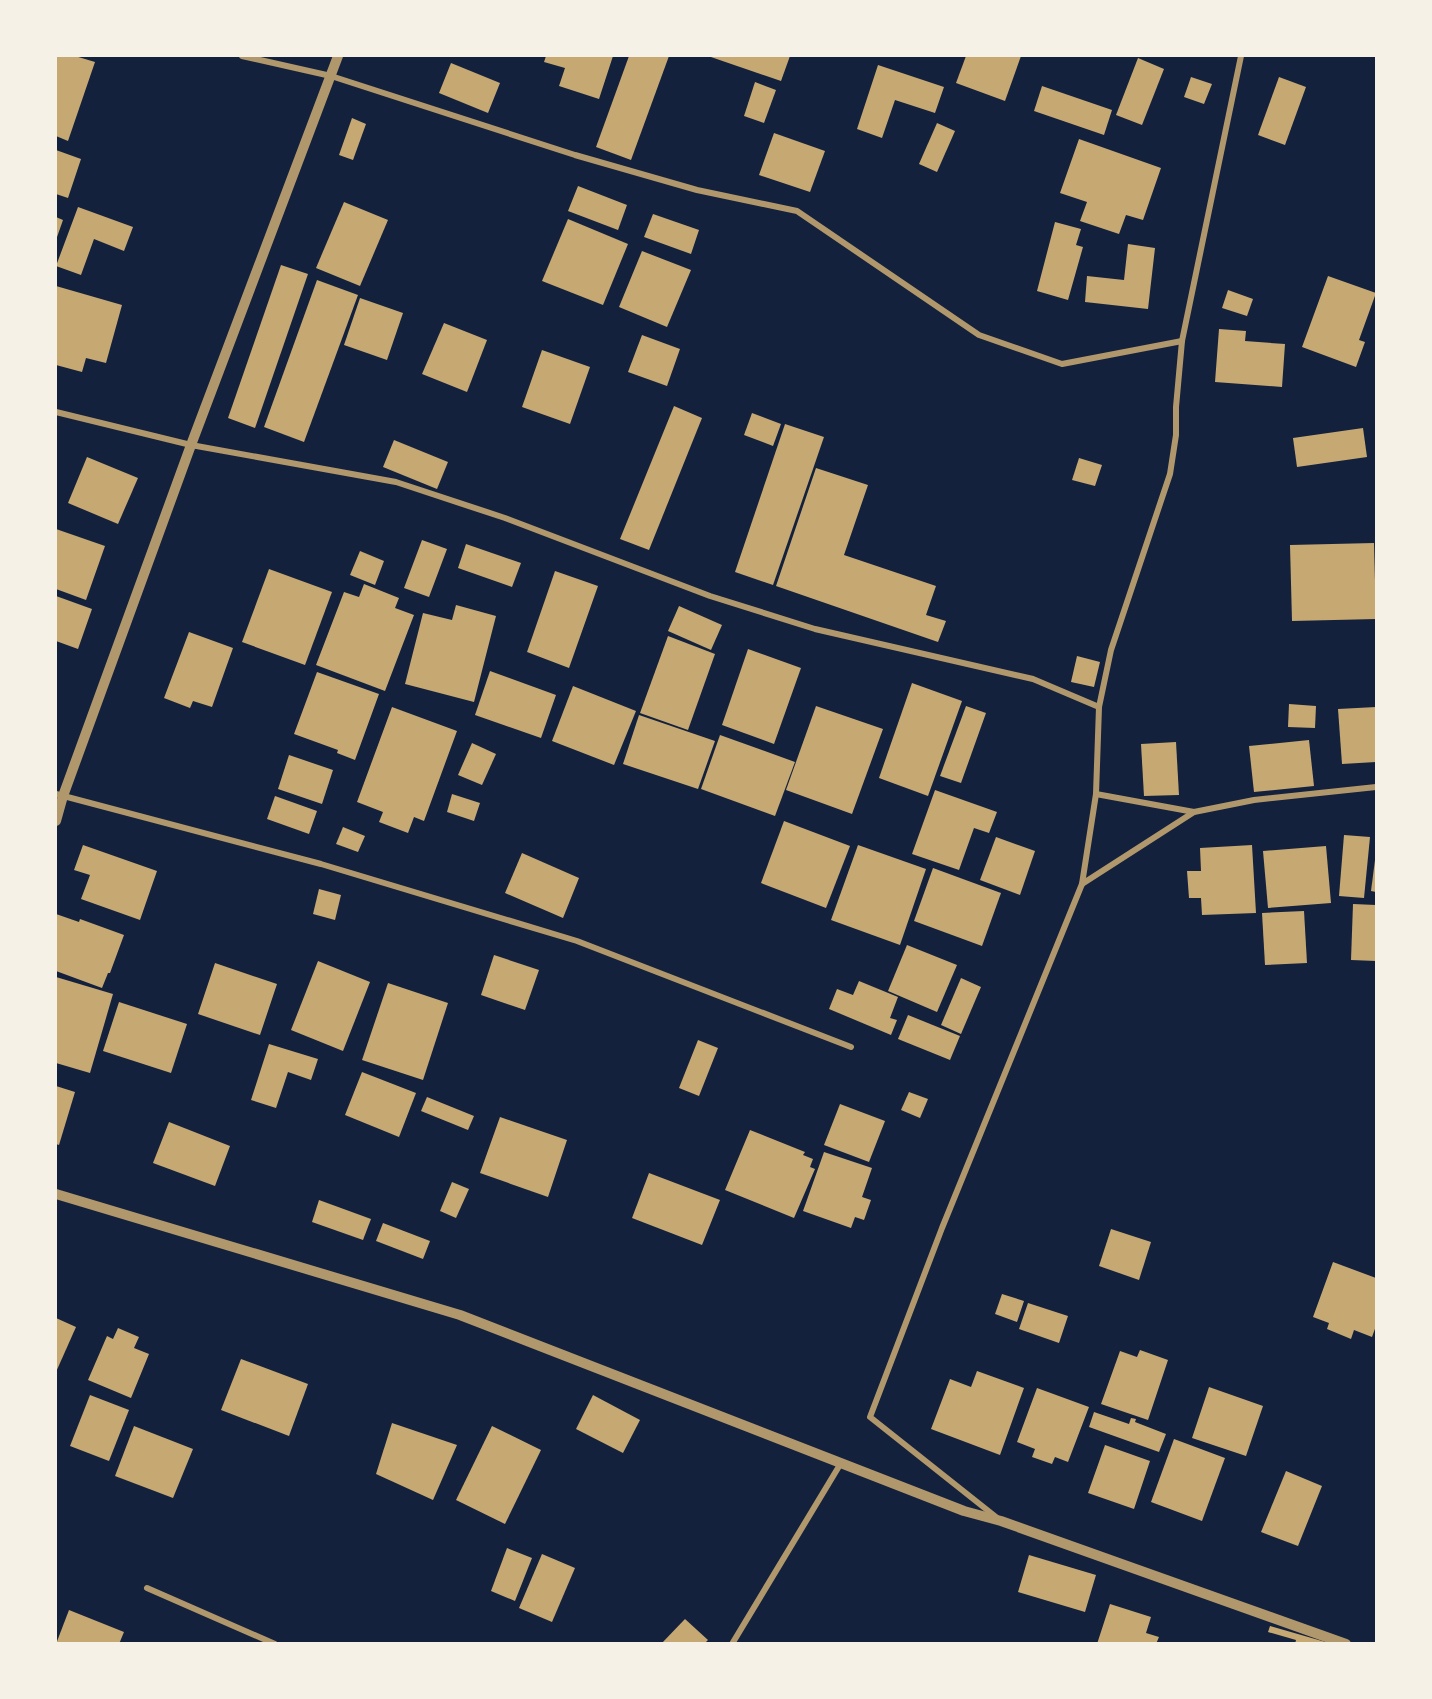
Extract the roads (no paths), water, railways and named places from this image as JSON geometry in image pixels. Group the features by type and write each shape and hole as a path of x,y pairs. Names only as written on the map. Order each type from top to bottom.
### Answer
{"street":[{"path":"242,56 331,76 597,161 697,190 797,211 979,335 1062,364 1182,341"},
{"path":"56,822 59,795 338,56"},
{"path":"1001,1521 870,1417 942,1228 1082,884 1096,794 1100,707 1111,650 1170,474 1176,435 1182,341 1241,56"},
{"path":"56,412 191,445 396,482 505,518 710,596 815,629 1033,679 1100,707"},
{"path":"1082,884 1194,812 1254,800 1377,787"},
{"path":"1096,794 1194,812"},
{"path":"59,795 321,864 577,941 851,1047"},
{"path":"56,1194 460,1315 964,1511 1001,1521 1346,1644"},
{"path":"732,1644 841,1463"},
{"path":"147,1588 275,1644"}]}
